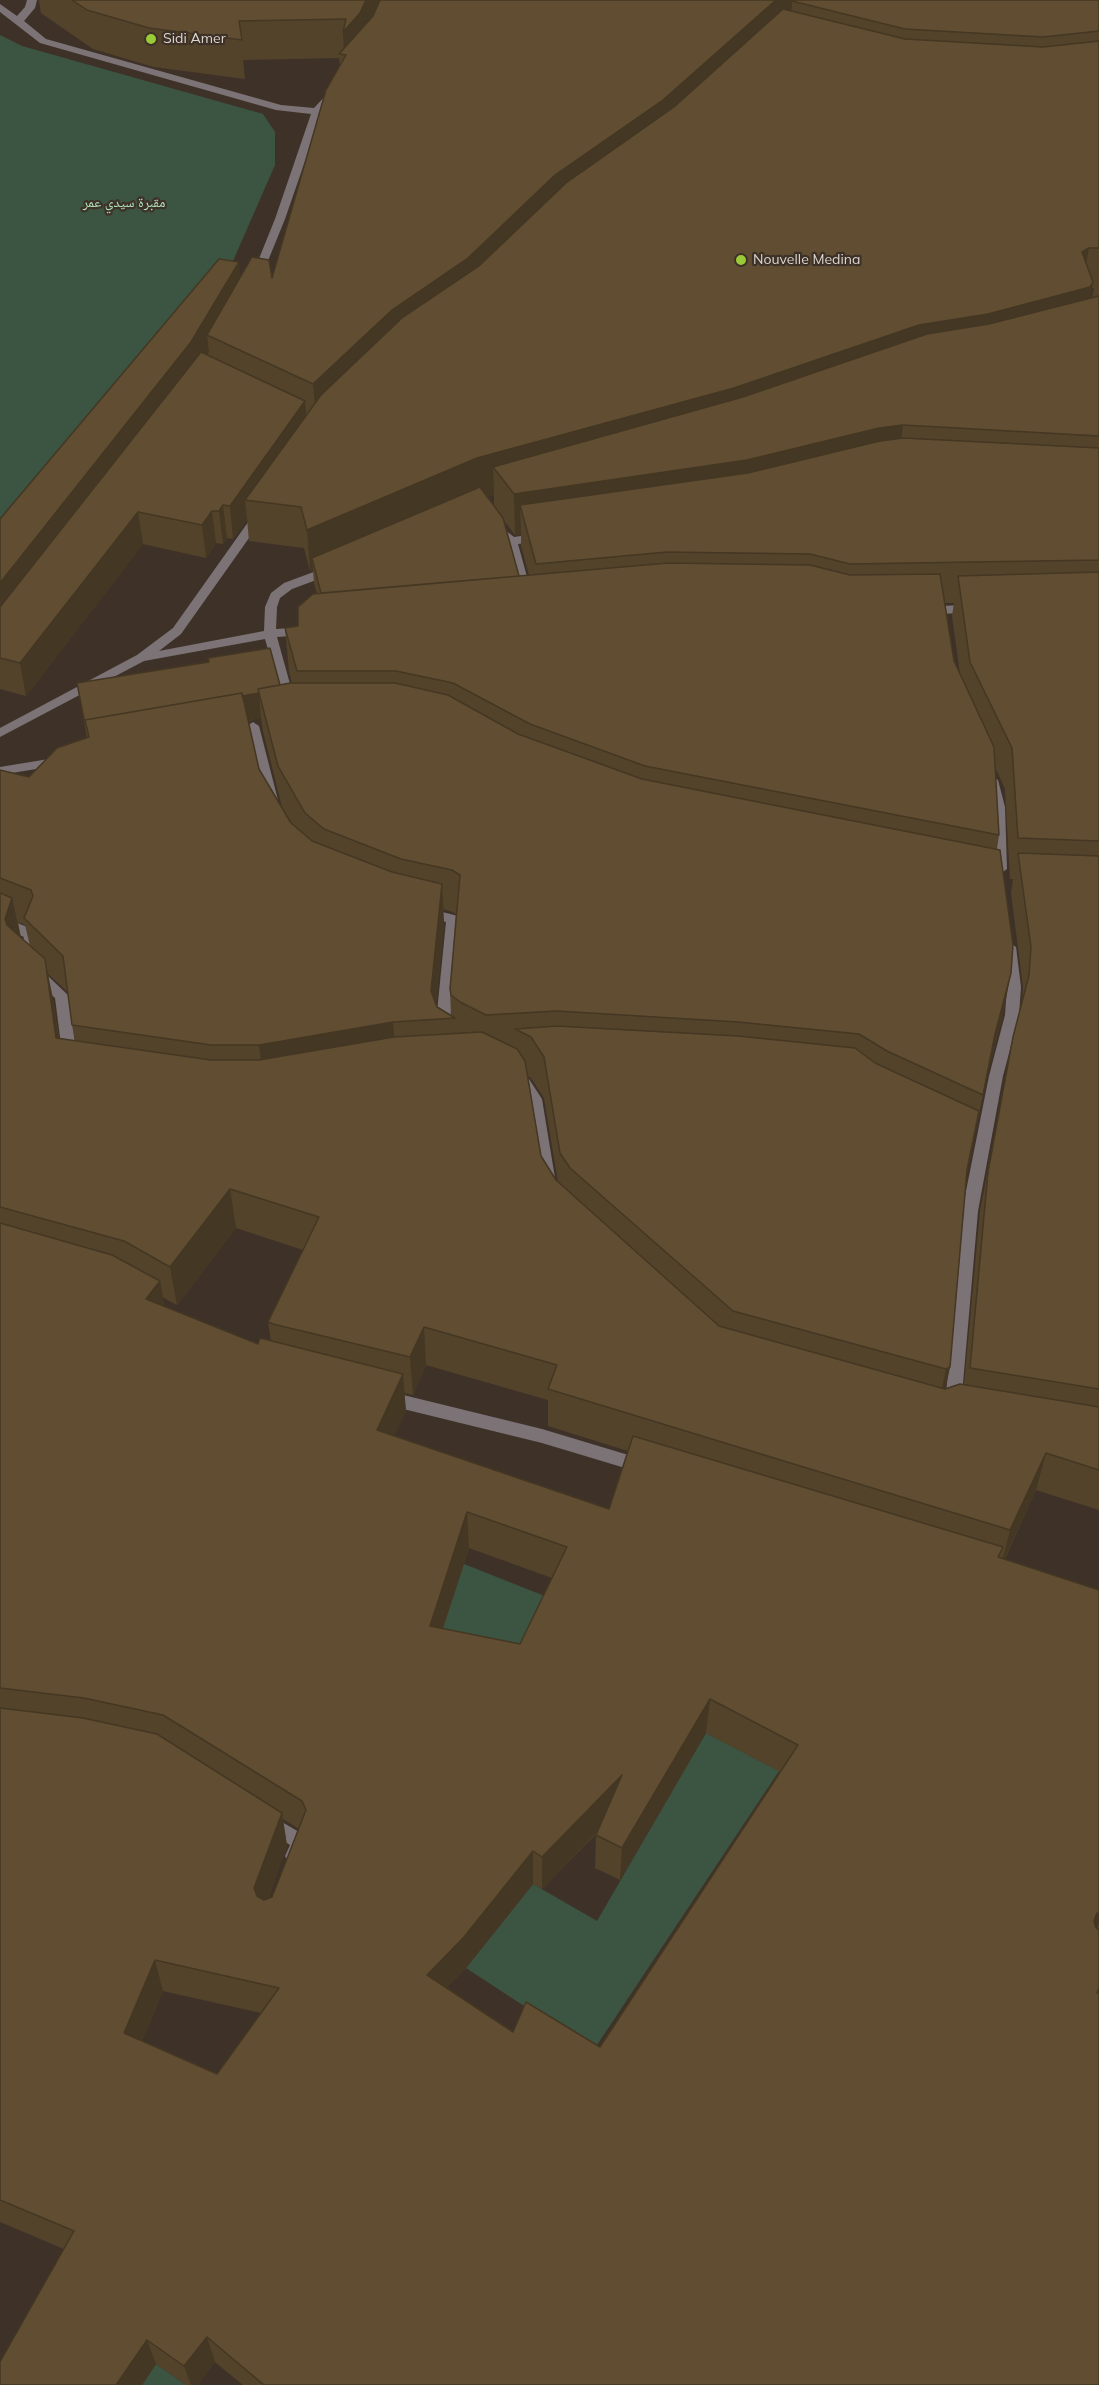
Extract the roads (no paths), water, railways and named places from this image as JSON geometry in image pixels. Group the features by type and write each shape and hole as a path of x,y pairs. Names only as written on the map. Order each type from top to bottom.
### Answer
{"street":[{"path":"18,21 30,8 32,0"},
{"path":"0,7 43,41 280,108 317,111"},
{"path":"252,289 280,219 317,111 339,87"},
{"path":"0,733 141,658 177,631 264,508"},
{"path":"497,523 511,541 530,610"},
{"path":"511,541 558,534"},
{"path":"294,719 270,634 271,607 275,596 288,586 343,565"},
{"path":"939,614 997,608"},
{"path":"141,658 270,634 317,630"},
{"path":"253,726 278,818"},
{"path":"0,771 69,759"},
{"path":"986,768 996,789 1000,886"},
{"path":"410,909 453,919 442,1031 450,1045"},
{"path":"0,921 32,935 22,960 62,996 71,1072 82,1073"},
{"path":"951,1414 978,1145 1012,1014 1014,987 1006,931"},
{"path":"505,1074 524,1083 535,1099 551,1195"},
{"path":"374,1394 542,1436 655,1470"},
{"path":"260,1816 300,1842 289,1872"}],"place":[{"name":"Sidi Amer","path":"151,39"},
{"name":"Nouvelle Medina","path":"741,260"}],"park label":[{"name":"مقبرة سيدي عمر","path":"124,203"}]}
